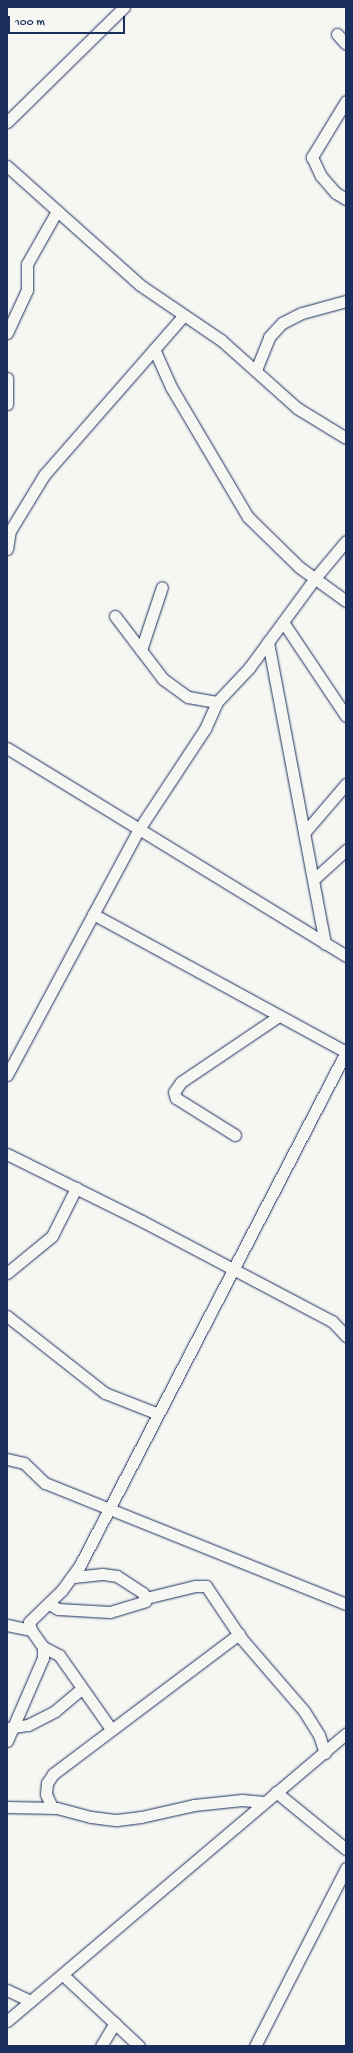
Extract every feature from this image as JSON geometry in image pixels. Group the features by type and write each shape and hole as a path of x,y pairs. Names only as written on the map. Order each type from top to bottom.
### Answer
{"street":[{"path":"7,122 124,7"},
{"path":"337,34 346,44"},
{"path":"346,101 312,157 322,176 336,193 346,199"},
{"path":"7,166 140,285 183,316 221,340 297,408 346,438"},
{"path":"7,333 27,290 27,264 57,211"},
{"path":"256,370 269,336 282,323 302,313 346,301"},
{"path":"7,549 8,526 44,475 183,316"},
{"path":"154,349 171,387 248,517 299,567 346,601"},
{"path":"7,378 7,404"},
{"path":"7,1075 11,1063 139,829 205,729 217,702 249,668 315,578 346,541"},
{"path":"141,650 162,587"},
{"path":"115,616 163,679 188,696 217,702"},
{"path":"283,622 346,716"},
{"path":"268,642 325,944"},
{"path":"7,748 346,956"},
{"path":"304,833 346,784"},
{"path":"313,880 346,850"},
{"path":"93,914 346,1052 108,1506 79,1567 49,1604 29,1622 31,1630 43,1647 59,1655 111,1729"},
{"path":"235,1135 176,1098 174,1092 181,1082 279,1016"},
{"path":"7,1154 232,1268 332,1321 346,1336"},
{"path":"7,1273 52,1236 76,1188"},
{"path":"7,1316 105,1393 156,1414"},
{"path":"7,1459 24,1464 45,1483 108,1506 346,1604"},
{"path":"71,1577 102,1574 117,1576 146,1598"},
{"path":"49,1604 58,1609 110,1612 143,1603 146,1598 195,1586 206,1586 239,1634 304,1711 319,1735 325,1753"},
{"path":"7,1625 31,1630"},
{"path":"52,1807 46,1789 53,1774 239,1634"},
{"path":"7,1741 10,1728 43,1658 43,1647"},
{"path":"10,1728 28,1725 55,1711 82,1688"},
{"path":"7,2021 346,1734"},
{"path":"276,1792 346,1849"},
{"path":"7,1807 52,1807 92,1817 117,1820 194,1805 242,1800 264,1802"},
{"path":"255,2046 346,1868"},
{"path":"63,1975 139,2046"},
{"path":"7,1990 31,2001"},
{"path":"102,2046 115,2023"}]}
